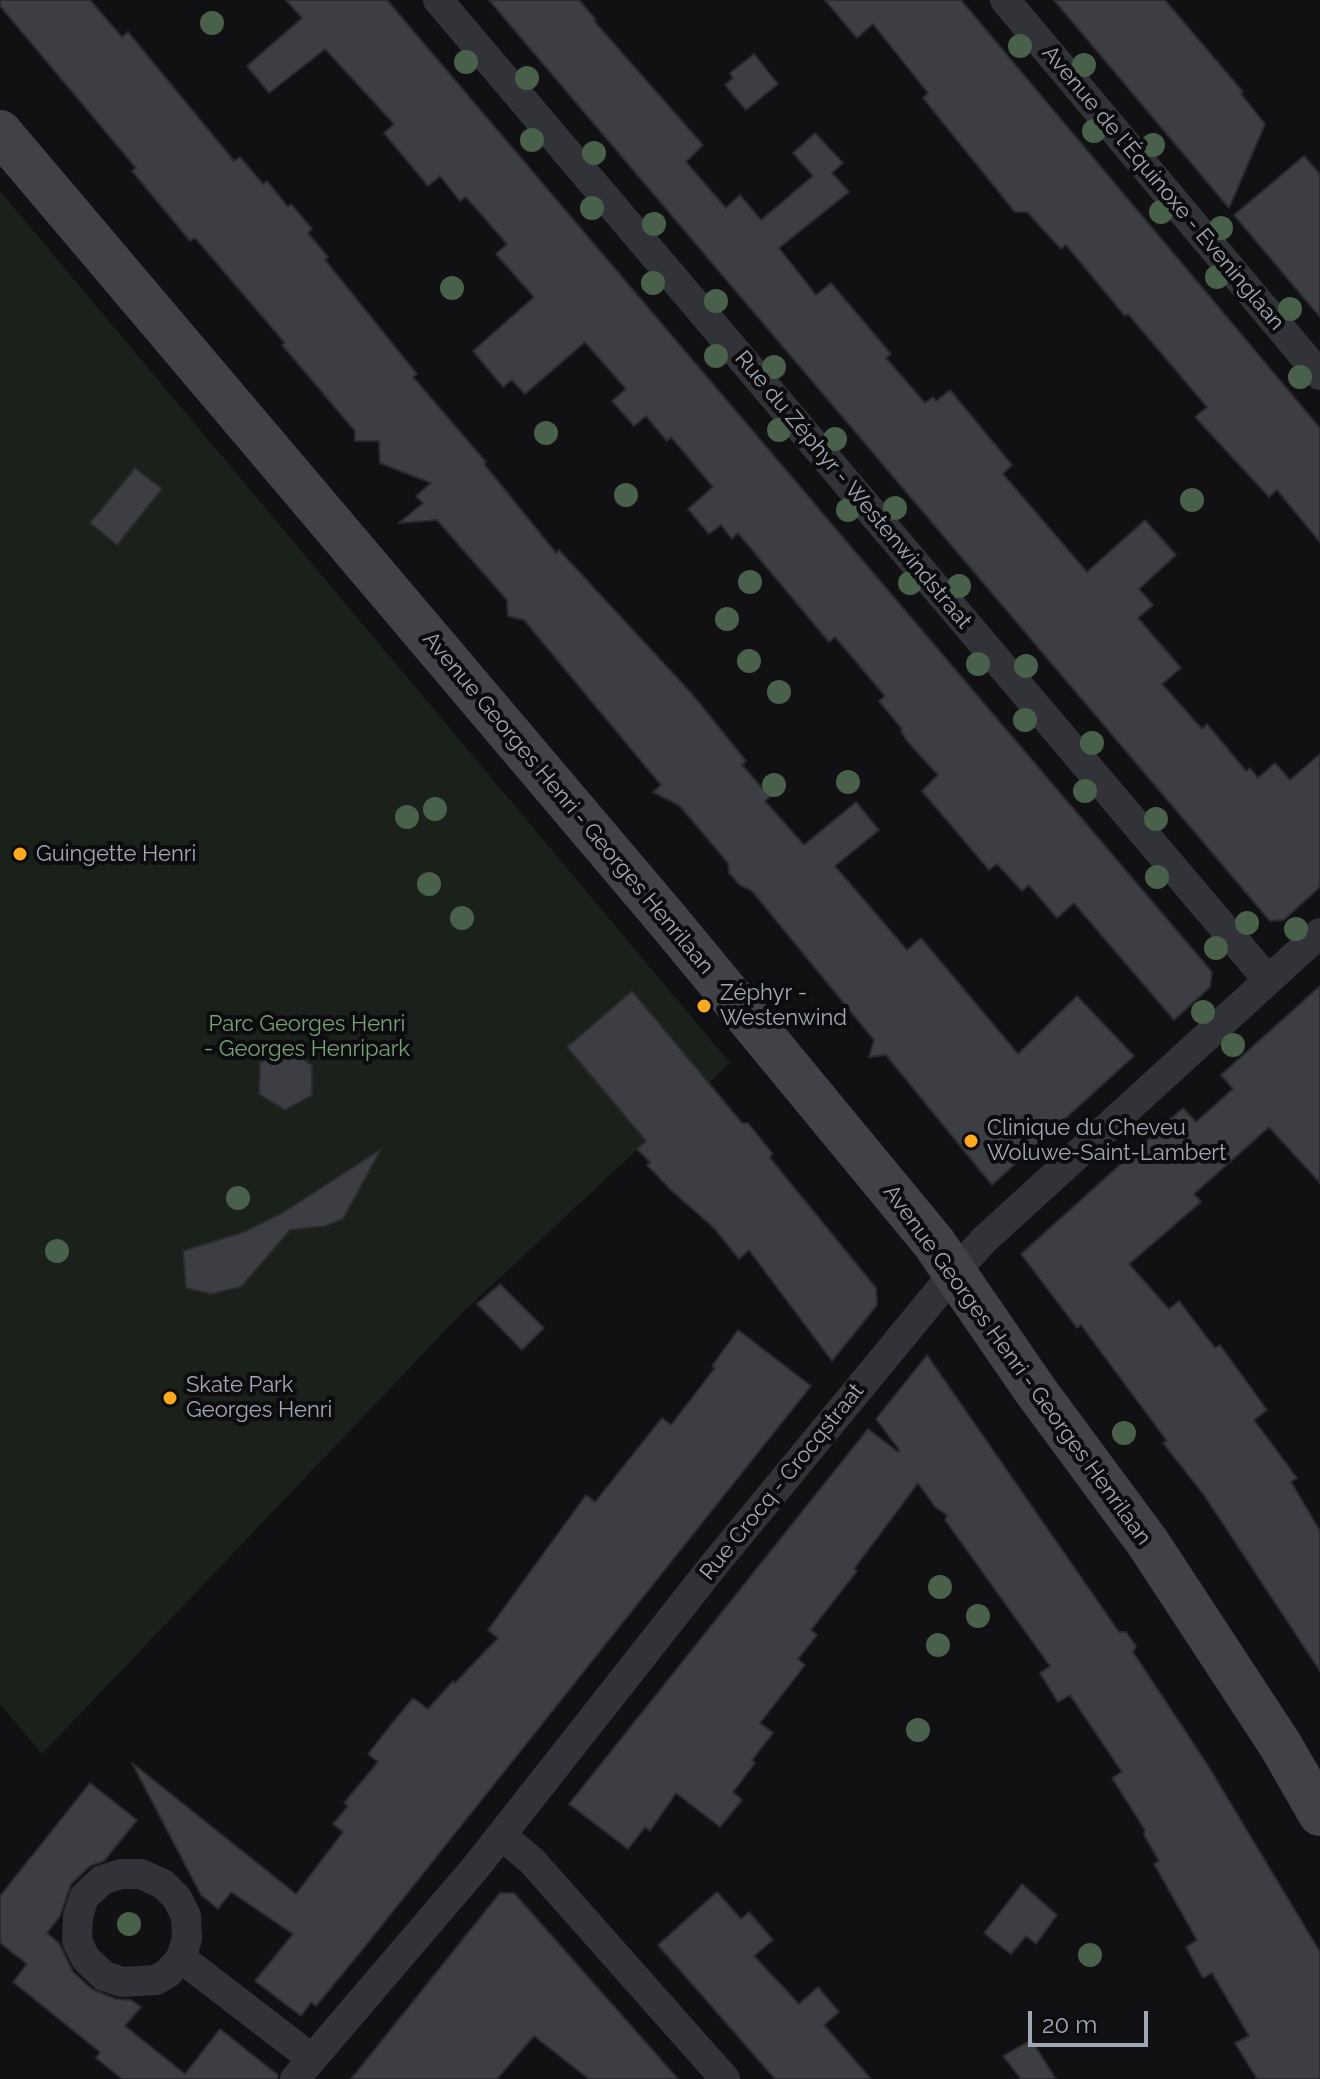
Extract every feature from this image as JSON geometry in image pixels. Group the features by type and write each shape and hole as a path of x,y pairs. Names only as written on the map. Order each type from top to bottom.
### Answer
{"street":[{"name":"Rue du Zéphyr - Westenwindstraat","path":"438,0 1268,980"},
{"name":"Avenue de l'Équinoxe - Eveninglaan","path":"1005,0 1320,375"},
{"name":"Avenue Georges Henri - Georges Henrilaan","path":"0,132 670,923 934,1243 1035,1390 1148,1543 1281,1746 1320,1814"},
{"name":"Rue Crocq - Crocqstraat","path":"303,2069 501,1835 723,1554 954,1273 984,1240 1320,933"},
{"path":"501,1835 532,1861 725,2079"},
{"path":"181,1958 303,2069"}],"green space":[{"name":"Parc Georges Henri - Georges Henripark","path":"0,191 730,1063 461,1314 42,1754 0,1704"}],"building":[{"path":"0,0 90,0 122,37 128,32 234,161 240,157 263,184 267,181 288,207 291,204 312,229 308,233 328,257 325,260 417,374 413,377 486,462 484,464 556,553 559,550 692,694 746,761 742,765 770,797 765,801 804,845 856,802 879,830 835,866 907,950 921,938 1018,1054 1077,996 1134,1056 992,1185 886,1055 869,1057 874,1040 752,891 740,885 729,873 728,863 680,806 653,792 661,785 524,620 508,616 507,600 437,520 399,523 423,503 416,496 431,483 380,463 379,441 355,441 355,431 282,345 285,343 195,238 190,241 132,171 136,168 0,6"},
{"path":"286,0 387,0 1212,972 1210,987 1174,1020 1074,903 1057,918 1029,885 1022,891 997,864 989,870 922,791 938,775 907,741 902,729 879,701 885,696 835,637 829,642 738,533 732,539 721,525 709,534 688,509 713,487 671,437 667,441 646,416 634,426 612,401 626,389 585,342 525,394 512,380 503,387 473,351 534,297 496,254 507,244 466,197 460,201 440,176 428,186 384,133 394,124 325,49 269,93 247,66 302,18"},
{"path":"489,0 579,0 703,145 686,162 726,208 740,195 761,220 813,176 793,153 815,133 843,163 832,173 849,192 779,248 816,295 831,283 891,354 886,358 925,403 933,397 936,401 950,390 1012,465 1003,474 1087,572 1145,520 1176,555 1139,589 1153,605 1138,618 1181,668 1162,684 1202,729 1207,724 1246,771 1250,768 1258,778 1275,763 1290,780 1320,754 1320,887 1284,920 1270,921"},
{"path":"825,0 961,0 1320,428 1320,542 1277,490 1269,497 1195,417 1207,407 1066,245 1061,249 1027,212 1015,212 923,98 928,93 873,24 857,38"},
{"path":"1054,0 1165,0 1243,92 1241,94 1265,124 1229,208"},
{"path":"754,54 778,84 746,110 725,85 733,78 730,73"},
{"path":"1304,156 1320,174 1320,317 1234,215"},
{"path":"135,468 162,489 117,545 90,523"},
{"path":"1320,986 1320,1183 1269,1127 1194,1194 1201,1202 1129,1264 1169,1309 1179,1301 1215,1348 1220,1345 1267,1410 1254,1420 1297,1478 1291,1482 1320,1531 1320,1671 1204,1495 1163,1443 1167,1441 1081,1325 1077,1328 1021,1254 1183,1108 1196,1122 1233,1089 1221,1075"},
{"path":"632,991 742,1123 748,1123 772,1153 770,1158 876,1288 877,1305 832,1361 749,1250 739,1259 714,1228 647,1165 650,1162 637,1149 646,1141 567,1047"},
{"path":"286,1049 312,1065 312,1095 285,1110 259,1094 260,1063"},
{"path":"381,1149 343,1219 325,1226 290,1230 241,1287 211,1294 186,1288 183,1251 244,1232 284,1212"},
{"path":"500,1284 544,1328 522,1350 477,1304"},
{"path":"738,1330 811,1386 363,1949 316,2006 311,2002 301,2016 255,1981 293,1934 231,1892 218,1909 201,1895 132,1763 296,1894 343,1832 333,1824 348,1806 344,1803 378,1762 368,1754 413,1698 428,1709 498,1638 488,1630 586,1495 595,1502 662,1418 671,1425 715,1368 712,1366"},
{"path":"927,1355 1119,1632 1126,1632 1136,1646 1133,1652 1207,1764 1320,1952 1320,2079 1257,2079 1235,2043 1249,2036 1212,1973 1203,1978 1186,1947 1197,1940 1154,1864 1159,1861 1144,1835 1145,1830 1112,1778 1122,1772 1070,1695 1058,1702 1040,1673 1050,1666 945,1520 947,1515 936,1508 918,1483 854,1569 857,1571 811,1630 817,1635 798,1659 805,1665 760,1723 773,1733 733,1792 742,1800 720,1827 676,1793 650,1831 645,1827 628,1849 569,1804 868,1429 900,1451 876,1419"},
{"path":"90,1783 137,1820 104,1861 90,1866 71,1884 60,1916 47,1933 59,1943 73,1972 92,1989 116,1999 131,2000 141,2007 125,2026 185,2074 220,2029 278,2075 277,2079 122,2079 96,2058 100,2052 13,1982 27,1964 0,1943 0,1896"},
{"path":"1022,1884 1057,1915 1036,1944 1026,1936 1011,1954 984,1933"},
{"path":"717,1892 741,1919 749,1912 773,1940 754,1956 799,2004 818,1987 839,2012 824,2025 871,2079 775,2079 658,1945"},
{"path":"500,1893 514,1893 678,2079 589,2079 534,2036 497,2079 351,2079"},
{"path":"1031,2040 1056,2079 1021,2079 1003,2056"}],"place":[{"name":"Guingette Henri","path":"20,854"},
{"name":"Zéphyr - Westenwind","path":"704,1006"},
{"name":"Clinique du Cheveu Woluwe-Saint-Lambert","path":"971,1141"},
{"name":"Skate Park Georges Henri","path":"170,1398"}]}
